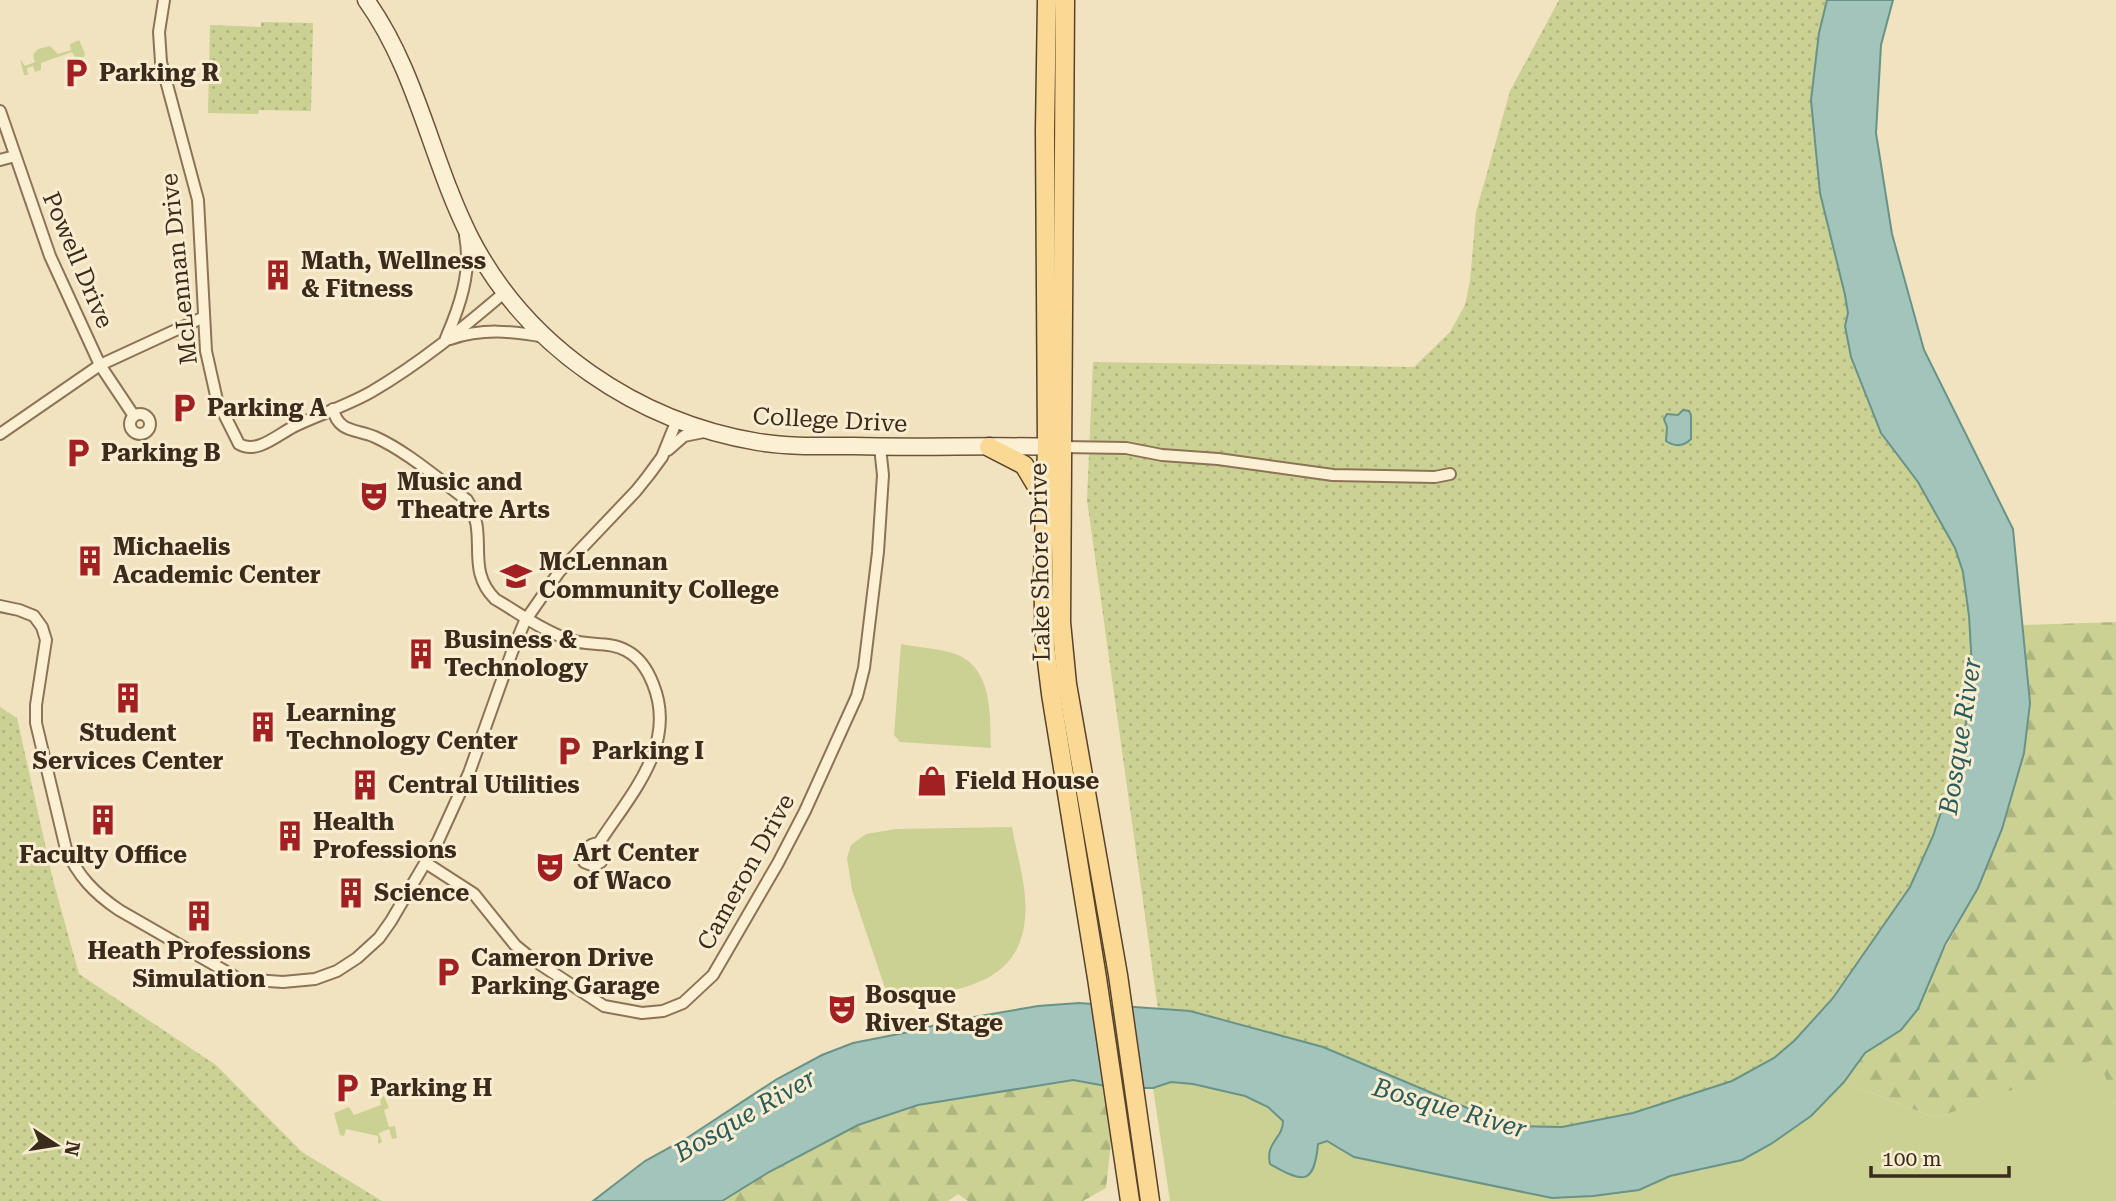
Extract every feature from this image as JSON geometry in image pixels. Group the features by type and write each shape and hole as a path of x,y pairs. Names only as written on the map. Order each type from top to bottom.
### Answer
{"main road":[{"name":"Lake Shore Drive","path":"1047,0 1045,131 1063,649 1118,975 1150,1201"},
{"name":"Lake Shore Drive","path":"1065,0 1055,447 1045,501 1043,574 1047,669 1097,978 1129,1201"},
{"path":"989,447 1017,459 1024,465 1045,501"}],"street":[{"name":"McLennan Drive","path":"164,0 159,32 161,62 198,200 206,351 217,400 235,439 243,446 256,447 332,409"},
{"name":"College Drive","path":"366,0 383,25 403,64 462,220 483,259 505,292 546,338 617,391 677,420 709,431 758,442 880,447 1055,447"},
{"name":"Powell Drive","path":"0,111 50,256 100,365 134,416"},
{"path":"0,160 15,156"},
{"path":"444,341 461,299 466,274 468,251 462,220"},
{"path":"505,292 444,341 369,393 332,409 344,428 379,439 467,500 479,527 477,553 480,578 495,599 555,635 625,650 644,667 658,698 661,730 657,747 639,782 599,844"},
{"path":"0,434 100,365 204,317"},
{"path":"444,341 490,330 546,338"},
{"path":"662,457 677,420"},
{"path":"0,606 34,616 43,627 46,640 36,705 36,723 66,849 83,881 119,910 239,979 283,982 315,979 337,971 357,958 379,938 426,863 469,773 512,652 527,618 559,572 684,436 709,431"},
{"name":"Cameron Drive","path":"426,863 474,894 515,945 531,959 604,1006 642,1013 663,1011 684,1003 699,991 713,975 778,863 857,696 864,668 879,542 883,474 880,447"},
{"path":"1055,447 1126,448 1162,455 1218,458 1333,475 1435,477 1450,474"}],"green space":[{"path":"1559,0 1827,0 1819,33 1848,313 1845,326 1881,433 1918,481 1955,548 1963,572 1969,616 1973,683 1965,728 1949,789 1933,836 1910,887 1833,998 1795,1040 1774,1058 1732,1081 1633,1113 1562,1127 1510,1126 1323,1047 1190,1011 1158,1009 1087,500 1093,362 1414,367 1450,332 1465,305 1470,281 1476,212 1510,91"},
{"path":"261,22 313,23 311,111 208,113 210,25 261,27"},
{"path":"79,40 84,57 76,59 72,52 41,63 41,70 35,72 33,66 27,68 28,75 24,75 20,59 25,66 35,62 33,55 38,49 50,46 58,54 71,50 70,44"},
{"path":"2116,622 2116,1104 2098,1058 1936,1118 1844,1082 1865,1053 1901,1030 1978,888 2002,829 2024,753 2030,703 2023,625"},
{"path":"901,644 949,652 974,667 981,678 989,705 991,748 900,742 894,735"},
{"path":"0,707 17,718 53,880 79,974 216,1065 302,1152 382,1201 0,1201"},
{"path":"1012,827 1024,884 1026,908 1015,953 1006,965 994,974 965,987 889,1000 852,890 847,858 851,845 866,834 896,829"},
{"path":"2099,1057 2116,1104 2116,1201 1170,1201 1153,1088 1169,1082 1181,1082 1247,1098 1275,1113 1283,1122 1283,1128 1270,1147 1316,1164 1318,1144 1327,1141 1354,1157 1638,1190 1670,1176 1704,1170 1811,1116 1844,1082 1936,1118"},
{"path":"1073,1080 1117,1088 1106,1188 1083,1201 968,1201 958,1194 948,1201 722,1201 817,1146 893,1112 957,1097"},
{"path":"384,1096 389,1108 384,1110 389,1127 395,1126 397,1138 392,1139 389,1129 379,1133 382,1142 378,1144 378,1136 346,1129 344,1136 340,1135 334,1113 349,1107 354,1115 381,1105 380,1099"}],"water":[{"name":"Bosque River","path":"1827,0 1893,0 1881,45 1876,133 1892,234 1924,350 2013,529 2030,703 2024,753 2002,829 1978,888 1945,945 1918,1009 1901,1030 1865,1053 1844,1082 1811,1116 1771,1144 1742,1160 1670,1176 1639,1190 1552,1198 1354,1157 1327,1141 1318,1144 1313,1168 1309,1174 1298,1177 1270,1164 1270,1151 1283,1121 1268,1107 1245,1096 1193,1084 1171,1082 1153,1088 1117,1088 1073,1080 918,1105 858,1125 769,1172 722,1201 593,1201 645,1161 687,1138 777,1079 822,1055 853,1043 945,1022 1038,1006 1079,1003 1190,1011 1323,1047 1510,1126 1562,1127 1633,1113 1732,1081 1774,1058 1795,1040 1833,998 1910,887 1933,836 1949,789 1965,728 1973,683 1969,616 1963,572 1955,548 1918,482 1881,433 1851,357 1845,326 1848,313 1845,295 1820,193 1811,100 1819,33"},
{"path":"1683,410 1689,411 1691,415 1691,439 1682,445 1673,444 1666,441 1667,427 1664,419 1667,414 1678,415"}],"place":[{"name":"Parking R","path":"76,73"},
{"name":"Math, Wellness & Fitness","path":"278,275"},
{"name":"Parking A","path":"184,408"},
{"name":"Parking B","path":"78,453"},
{"name":"Music and Theatre Arts","path":"374,496"},
{"name":"Michaelis Academic Center","path":"90,561"},
{"name":"McLennan Community College","path":"516,576"},
{"name":"Business & Technology","path":"421,654"},
{"name":"Student Services Center","path":"128,698"},
{"name":"Learning Technology Center","path":"263,727"},
{"name":"Parking I","path":"569,751"},
{"name":"Field House","path":"932,781"},
{"name":"Central Utilities","path":"365,785"},
{"name":"Faculty Office","path":"103,820"},
{"name":"Health Professions","path":"290,836"},
{"name":"Art Center of Waco","path":"550,867"},
{"name":"Science","path":"351,893"},
{"name":"Heath Professions Simulation","path":"199,916"},
{"name":"Cameron Drive Parking Garage","path":"448,972"},
{"name":"Bosque River Stage","path":"842,1009"},
{"name":"Parking H","path":"347,1088"}]}
